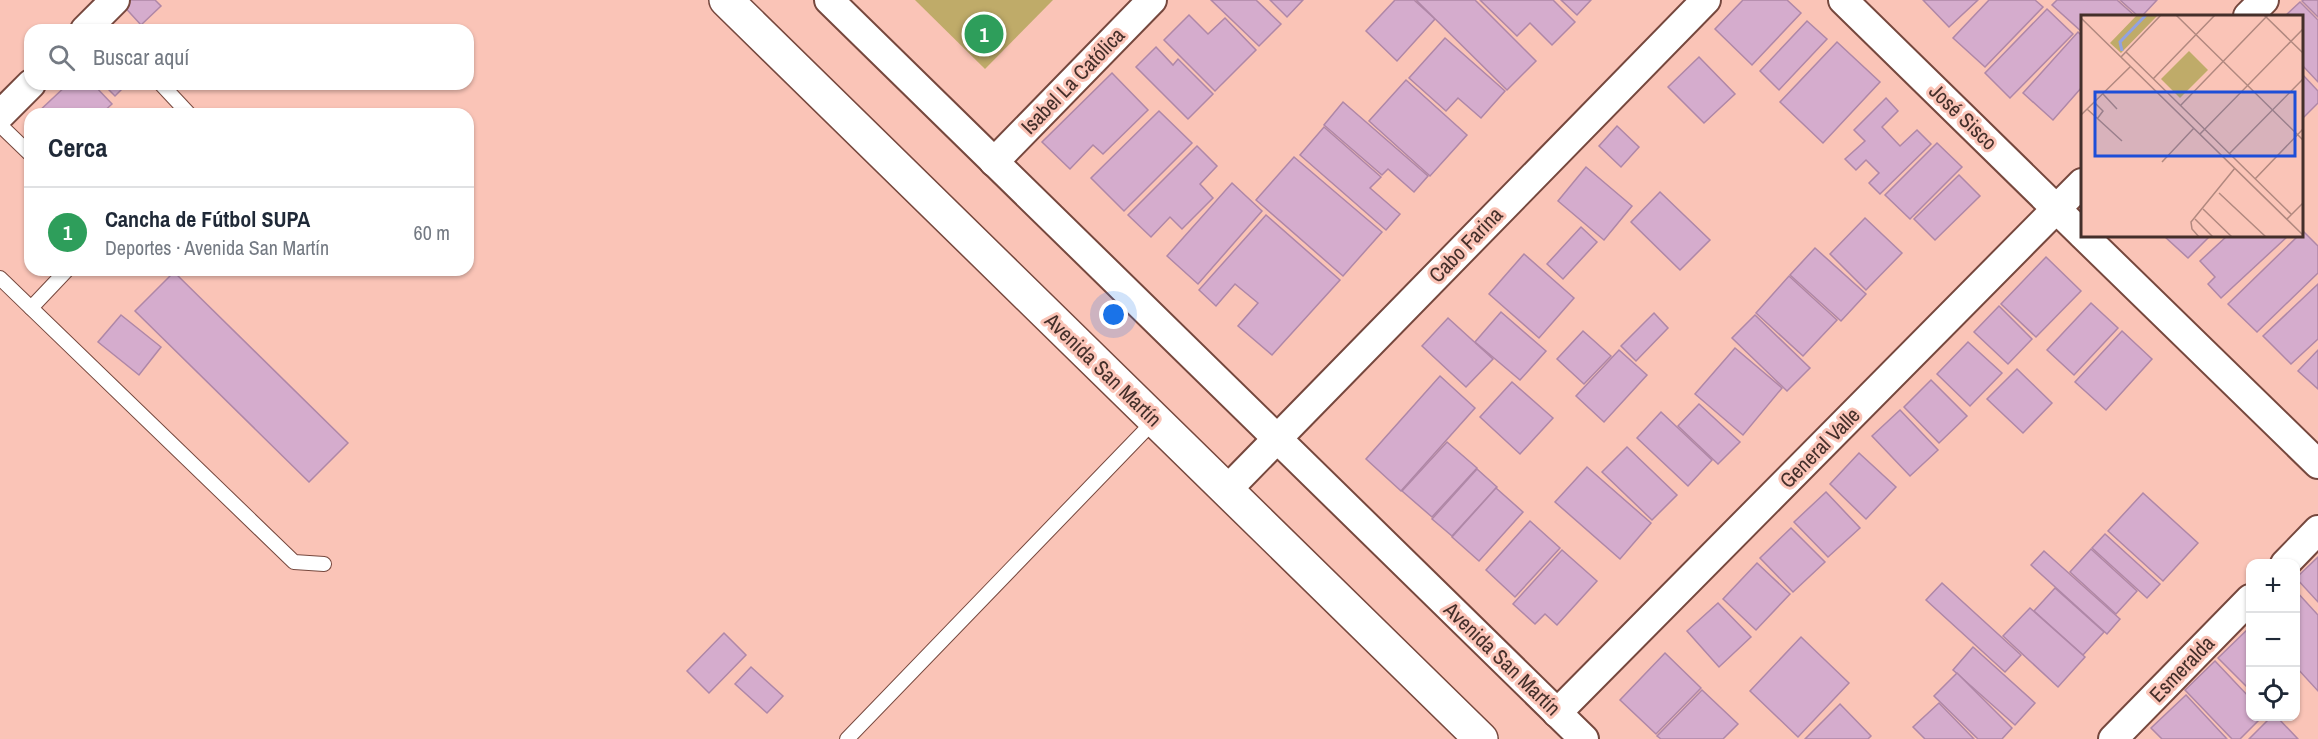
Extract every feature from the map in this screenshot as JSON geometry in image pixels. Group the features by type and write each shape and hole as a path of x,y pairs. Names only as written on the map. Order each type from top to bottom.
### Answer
{"street":[{"name":"Avenida San Martín","path":"726,0 1481,739"},
{"name":"Avenida San Martín","path":"829,0 1584,739"},
{"name":"Isabel La Católica","path":"994,162 1152,0"},
{"name":"Cabo Farina","path":"1227,490 1706,0"},
{"name":"José Sisco","path":"1843,0 2081,233"},
{"path":"2249,15 2264,0"},
{"path":"0,115 25,90"},
{"name":"General Valle","path":"1557,713 2081,184"},
{"name":"José Sisco","path":"2085,237 2318,464"},
{"path":"2290,559 2318,530"},
{"name":"Esmeralda","path":"2113,739 2246,603"}],"lane":[{"path":"167,90 183,108"},
{"path":"0,124 24,148"},
{"path":"32,308 61,276"},
{"path":"0,278 294,562 324,564"},
{"path":"847,739 1155,420"}],"shaded area":[{"path":"915,0 1053,0 985,69"}],"building":[{"path":"122,0 155,0 161,6 140,24 120,2"},
{"path":"1211,0 1256,0 1281,24 1259,46"},
{"path":"1270,0 1303,0 1287,17"},
{"path":"1395,0 1414,0 1435,19 1397,61 1366,31"},
{"path":"1416,0 1475,0 1536,61 1507,90"},
{"path":"1480,0 1553,0 1575,22 1552,45 1530,23 1517,36"},
{"path":"1561,0 1591,0 1577,15"},
{"path":"1743,0 1787,0 1801,13 1752,65 1715,29"},
{"path":"1923,0 1978,0 1949,27"},
{"path":"1989,0 2035,0 2043,7 1985,67 1953,38"},
{"path":"2057,0 2117,0 2134,15 2081,15 2081,31 2052,5"},
{"path":"2120,0 2157,0 2143,15 2137,15"},
{"path":"2318,0 2318,17 2302,1"},
{"path":"2300,2 2318,20 2318,82 2303,66 2303,15 2286,15"},
{"path":"2047,9 2073,34 2010,98 1985,73"},
{"path":"1189,15 1208,34 1225,18 1256,50 1215,91 1164,40"},
{"path":"1807,21 1827,39 1779,90 1760,71"},
{"path":"2078,32 2081,35 2081,88 2053,120 2023,93"},
{"path":"1445,38 1505,91 1481,118 1458,98 1446,111 1409,78"},
{"path":"1837,42 1880,82 1823,143 1780,102"},
{"path":"1156,47 1173,65 1178,59 1213,94 1188,119 1136,67"},
{"path":"1699,57 1735,94 1704,123 1668,87"},
{"path":"1112,73 1148,110 1103,154 1093,145 1070,169 1042,142"},
{"path":"2303,75 2318,91 2318,103 2303,118"},
{"path":"1406,80 1467,135 1430,176 1369,121"},
{"path":"62,90 99,90 112,104 108,108 42,108"},
{"path":"109,90 121,90 115,96"},
{"path":"1886,98 1898,111 1882,127 1900,146 1917,130 1931,144 1880,194 1869,183 1879,173 1866,160 1856,170 1845,159 1865,141 1854,130"},
{"path":"1343,102 1428,176 1414,192 1388,169 1382,175 1324,125"},
{"path":"1159,111 1192,143 1124,211 1091,178"},
{"path":"1617,126 1639,147 1621,167 1599,146"},
{"path":"1324,127 1381,177 1370,188 1400,214 1386,230 1300,155"},
{"path":"1937,143 1962,167 1910,219 1885,195"},
{"path":"1197,146 1217,166 1200,184 1213,198 1182,229 1170,217 1151,237 1128,215"},
{"path":"1294,157 1382,232 1343,276 1256,200"},
{"path":"1586,167 1632,206 1604,240 1558,201"},
{"path":"1959,175 1980,196 1935,240 1914,219"},
{"path":"1232,183 1262,211 1198,284 1167,256"},
{"path":"1660,192 1710,240 1680,270 1631,222"},
{"path":"1266,215 1340,280 1272,355 1238,326 1258,303 1235,284 1216,306 1199,290"},
{"path":"1865,218 1902,253 1866,290 1830,254"},
{"path":"1581,227 1597,242 1563,279 1547,264"},
{"path":"2303,231 2318,246 2318,273 2257,332 2228,304 2297,237 2303,237"},
{"path":"2165,237 2209,237 2188,258"},
{"path":"2226,237 2287,237 2221,298 2208,284 2215,277 2200,261"},
{"path":"1815,248 1866,294 1841,321 1790,275"},
{"path":"1524,254 1574,298 1539,338 1489,294"},
{"path":"2046,257 2081,291 2036,337 2001,304"},
{"path":"170,276 178,276 348,443 309,482 135,311"},
{"path":"1789,276 1837,320 1803,356 1756,313"},
{"path":"2318,284 2318,339 2291,364 2263,336"},
{"path":"2091,303 2118,328 2074,375 2047,350"},
{"path":"1999,306 2032,339 2008,364 1974,332"},
{"path":"1501,312 1546,351 1520,380 1475,342"},
{"path":"1654,313 1668,328 1636,361 1621,346"},
{"path":"121,315 161,347 139,375 98,342"},
{"path":"1755,315 1810,368 1787,391 1732,338"},
{"path":"1448,318 1493,359 1466,387 1422,346"},
{"path":"1583,331 1611,356 1584,384 1557,359"},
{"path":"2122,331 2152,359 2106,410 2075,382"},
{"path":"1968,342 2002,373 1970,406 1937,374"},
{"path":"1735,348 1782,388 1743,435 1695,394"},
{"path":"1619,350 1647,375 1604,422 1576,396"},
{"path":"2318,350 2318,389 2298,371"},
{"path":"2017,369 2052,403 2023,433 1987,399"},
{"path":"1440,376 1475,408 1401,491 1366,459"},
{"path":"1931,380 1967,416 1939,443 1904,407"},
{"path":"1512,382 1553,418 1520,454 1480,417"},
{"path":"1699,404 1740,442 1718,464 1678,426"},
{"path":"1900,410 1938,450 1910,476 1872,436"},
{"path":"1661,412 1712,460 1688,486 1637,438"},
{"path":"1447,442 1477,468 1432,517 1402,491"},
{"path":"1627,447 1677,495 1652,520 1602,472"},
{"path":"1859,453 1896,487 1866,519 1830,484"},
{"path":"1587,467 1651,523 1620,559 1555,502"},
{"path":"1477,469 1497,487 1452,536 1432,519"},
{"path":"1496,488 1523,512 1479,561 1452,537"},
{"path":"1826,492 1860,528 1828,557 1794,522"},
{"path":"2143,493 2198,543 2163,581 2108,531"},
{"path":"1530,521 1560,548 1515,597 1486,570"},
{"path":"1791,528 1825,562 1793,592 1760,558"},
{"path":"2105,534 2160,584 2147,598 2092,548"},
{"path":"2091,549 2137,591 2116,614 2070,572"},
{"path":"1562,550 1597,581 1557,625 1545,614 1535,624 1513,604"},
{"path":"2044,551 2120,619 2107,634 2031,565"},
{"path":"2318,557 2318,602 2300,582 2300,574"},
{"path":"1757,563 1790,594 1756,630 1723,599"},
{"path":"1942,583 2021,655 2005,672 1926,600"},
{"path":"2055,588 2104,632 2083,655 2034,611"},
{"path":"2300,595 2318,615 2318,691 2300,671"},
{"path":"1718,603 1751,637 1719,667 1687,631"},
{"path":"2030,608 2085,657 2058,687 2003,636"},
{"path":"2246,631 2246,686 2218,658"},
{"path":"724,633 746,655 709,693 687,671"},
{"path":"1801,637 1849,683 1798,737 1750,691"},
{"path":"1973,647 2035,703 2015,725 1953,670"},
{"path":"1665,653 1701,688 1656,734 1620,700"},
{"path":"2215,661 2246,694 2246,721 2258,721 2240,739 2232,739 2185,690"},
{"path":"751,667 783,696 767,713 735,684"},
{"path":"1957,673 2012,728 2002,739 1978,739 1934,696"},
{"path":"1702,690 1738,724 1723,739 1661,739 1657,736"},
{"path":"2186,695 2227,739 2162,739 2151,728"},
{"path":"1939,703 1974,739 1925,739 1913,727"},
{"path":"1840,704 1871,736 1868,739 1805,739"},
{"path":"2267,721 2281,721 2298,739 2249,739"}],"place":[{"name":"Cancha de Fútbol SUPA","path":"984,34"}]}
